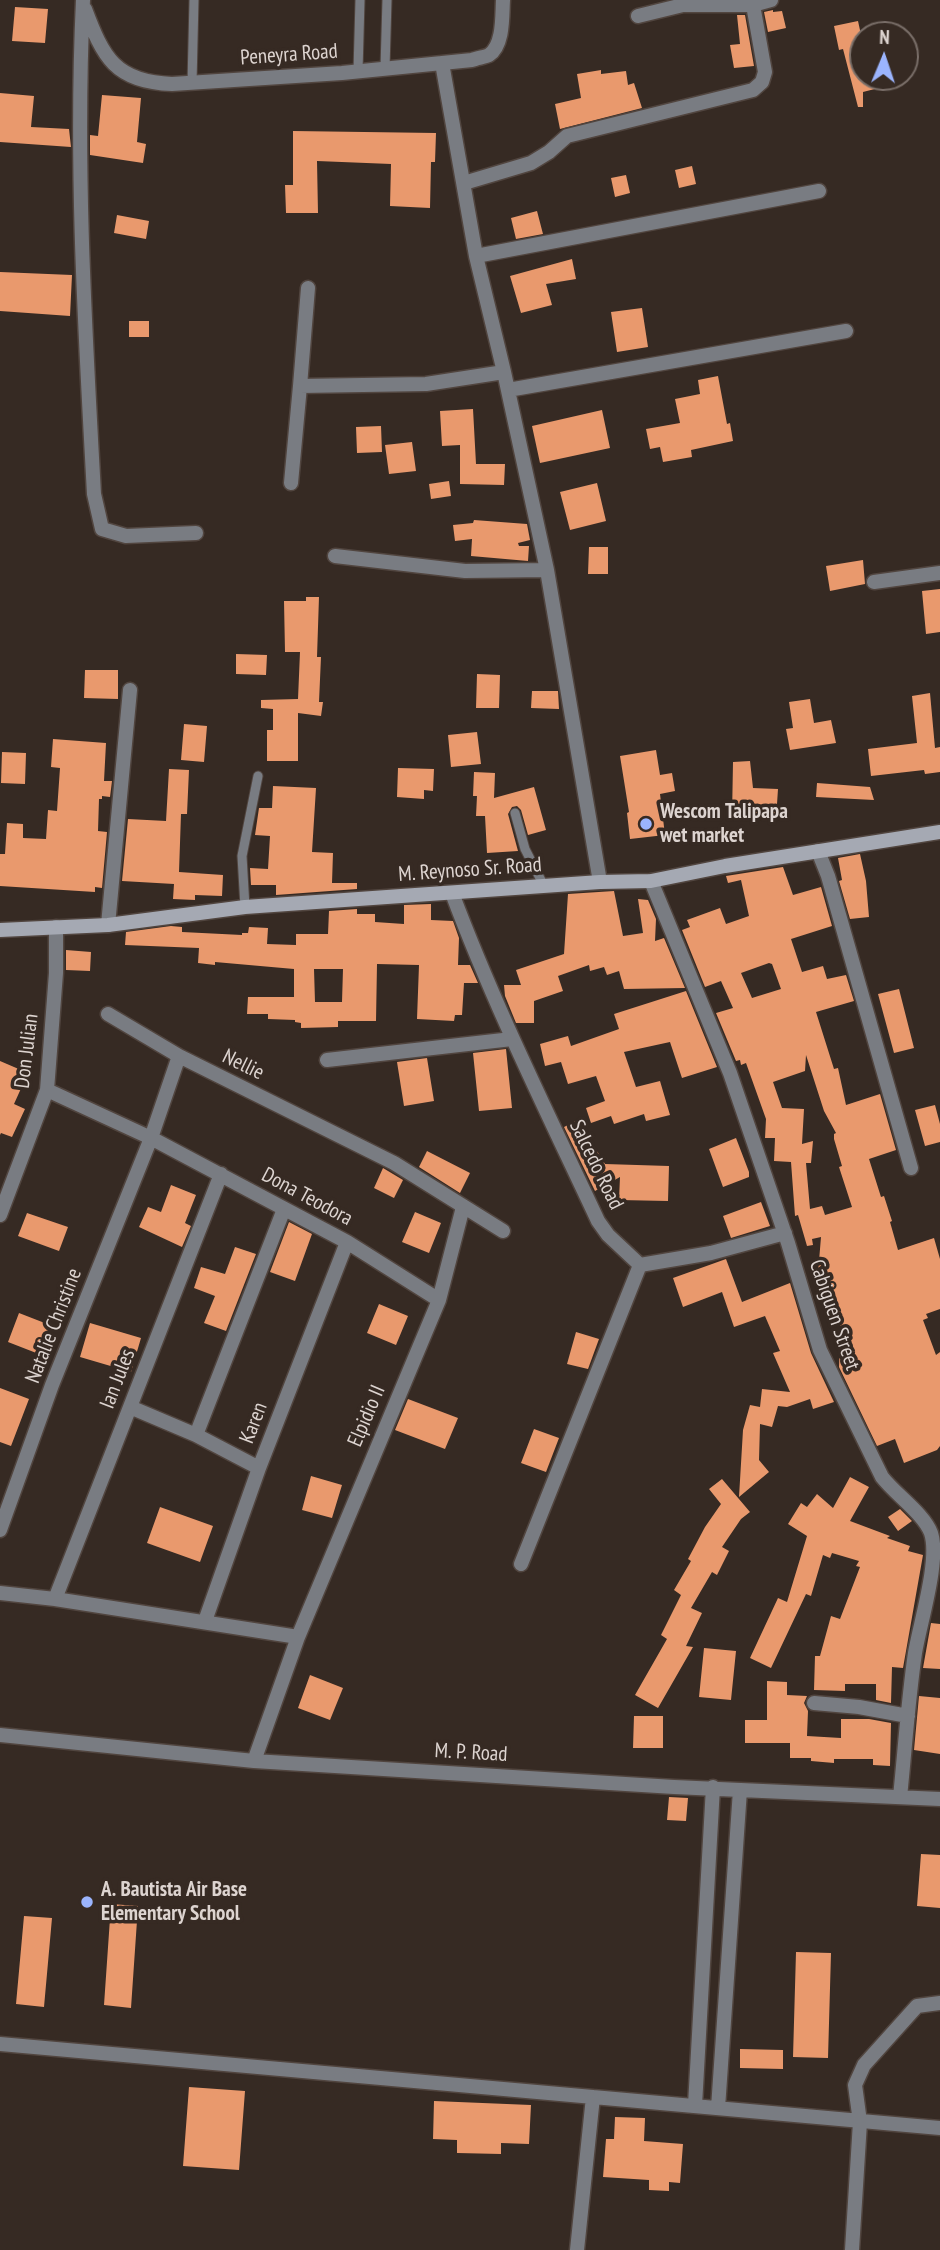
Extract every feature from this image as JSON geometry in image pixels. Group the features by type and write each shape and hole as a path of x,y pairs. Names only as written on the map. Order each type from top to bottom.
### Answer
{"street":[{"name":"Peneyra Road","path":"81,1 110,62 126,74 148,83 192,83 472,60 490,54 496,48 500,37 503,0"},
{"path":"638,16 683,5 753,5 771,0"},
{"path":"81,1 82,271 94,494 102,529 126,536 196,533"},
{"path":"464,183 531,163 567,136 753,90 762,82 765,72 753,5"},
{"path":"442,63 476,256 547,570 600,882"},
{"path":"476,256 819,191"},
{"path":"291,483 308,288"},
{"path":"508,390 846,331"},
{"path":"300,386 426,384 504,372"},
{"path":"335,556 465,571 547,570"},
{"path":"874,582 940,573"},
{"path":"108,925 130,690"},
{"name":"M. Reynoso Sr. Road","path":"0,930 108,925 245,907 600,882 651,881 940,832"},
{"path":"818,851 837,906 911,1168"},
{"name":"Cabiguen Street","path":"651,881 730,1073 785,1233 820,1350 882,1477 926,1524 932,1535 935,1563 915,1654 900,1797"},
{"name":"Salcedo Road","path":"452,893 478,964 598,1221 608,1235 640,1265"},
{"name":"Don Julian","path":"0,1215 47,1090 56,973 56,927"},
{"name":"Nellie","path":"108,1014 179,1056 394,1163 503,1231"},
{"path":"327,1060 512,1039"},
{"path":"47,1090 150,1138 179,1056"},
{"name":"Dona Teodora","path":"150,1138 347,1242 439,1300"},
{"name":"Natalie Christine","path":"0,1530 52,1385 150,1138"},
{"name":"Ian Jules","path":"55,1599 221,1174"},
{"name":"Elpidio II","path":"254,1761 298,1637 439,1300 463,1207"},
{"path":"196,1435 284,1209"},
{"path":"521,1564 640,1265 711,1254 785,1233"},
{"name":"Karen","path":"205,1621 259,1468 347,1242"},
{"path":"130,1407 196,1435 259,1468"},
{"path":"0,1593 205,1621 298,1637"},
{"path":"814,1703 859,1707 908,1716"},
{"name":"M. P. Road","path":"0,1735 254,1761 674,1787 940,1799"},
{"path":"695,2105 713,1787"},
{"path":"718,2108 740,1790"},
{"path":"852,2250 860,2122 855,2085 864,2065 917,2006 940,2003"},
{"path":"0,2044 940,2128"},
{"path":"577,2250 593,2096"}],"lane":[{"path":"192,83 194,0"},
{"path":"358,71 360,0"},
{"path":"385,68 387,0"},
{"path":"245,907 242,856 258,776"},
{"path":"515,813 525,849 544,886"}],"building":[{"path":"15,7 48,9 45,43 12,41"},
{"path":"782,11 786,28 768,32 764,12"},
{"path":"737,15 745,15 754,66 734,68 730,45 740,44"},
{"path":"849,23 849,72 843,49 839,50 834,26"},
{"path":"601,70 601,74 626,71 628,85 634,83 642,108 560,129 555,104 581,98 577,74"},
{"path":"854,91 867,91 863,92 863,107 858,107"},
{"path":"0,93 34,96 31,127 69,129 71,147 0,142"},
{"path":"102,95 141,98 137,142 146,144 143,163 90,155 90,135 98,136"},
{"path":"293,131 436,133 435,162 431,162 430,208 390,206 391,164 317,161 318,213 286,213 285,185 293,185"},
{"path":"692,166 696,184 679,188 675,170"},
{"path":"626,175 630,193 615,197 611,178"},
{"path":"537,211 543,234 516,239 511,218"},
{"path":"117,215 149,221 146,239 114,233"},
{"path":"572,259 576,279 546,284 552,305 521,313 510,276"},
{"path":"0,272 72,275 70,316 0,311"},
{"path":"642,308 648,347 617,352 611,312"},
{"path":"129,321 149,321 149,337 129,337"},
{"path":"718,376 733,441 691,450 692,457 663,462 660,447 650,449 646,429 680,423 675,399 700,394 698,380"},
{"path":"473,409 476,464 505,464 504,485 460,484 460,445 442,446 440,411"},
{"path":"602,410 610,448 540,463 532,426"},
{"path":"381,426 382,452 357,453 356,427"},
{"path":"412,442 416,471 389,474 385,445"},
{"path":"449,481 451,496 431,499 429,484"},
{"path":"597,483 606,521 570,530 560,492"},
{"path":"474,520 527,524 530,540 518,543 519,546 529,546 528,561 471,556 472,539 455,541 453,525 473,523"},
{"path":"589,547 608,547 608,574 588,574"},
{"path":"863,560 865,584 830,591 826,566"},
{"path":"940,589 940,632 926,634 922,591"},
{"path":"306,597 319,597 317,657 321,657 321,716 298,713 298,761 267,761 267,730 273,730 273,709 261,708 261,700 298,699 300,652 285,652 284,601 306,601"},
{"path":"236,654 267,655 266,675 236,674"},
{"path":"85,670 118,670 118,699 84,698"},
{"path":"477,674 500,675 499,708 476,708"},
{"path":"532,691 558,691 559,709 531,708"},
{"path":"930,693 935,748 940,747 940,772 925,774 924,770 871,776 868,749 917,743 912,696"},
{"path":"810,699 814,723 831,720 836,743 790,750 786,729 793,728 789,702"},
{"path":"184,724 207,726 204,762 181,760"},
{"path":"477,732 481,764 451,767 448,735"},
{"path":"53,739 106,743 104,781 112,781 110,797 102,796 102,799 99,799 98,831 107,832 102,888 95,887 95,892 0,886 0,854 5,854 7,823 23,824 23,838 46,839 48,810 57,811 60,768 51,767"},
{"path":"656,750 660,775 672,773 675,791 660,794 665,835 630,839 629,812 620,756"},
{"path":"2,752 26,753 25,784 1,783"},
{"path":"750,761 753,788 778,789 776,819 732,817 733,762"},
{"path":"398,768 434,769 433,791 424,790 424,799 397,797"},
{"path":"169,769 189,770 187,814 181,814 179,872 223,875 222,896 195,895 195,900 173,899 174,884 122,881 128,819 166,821"},
{"path":"474,772 495,773 494,798 534,787 546,830 528,835 521,810 517,806 512,807 508,814 518,851 487,853 485,816 476,816"},
{"path":"817,783 870,787 874,800 816,797"},
{"path":"273,786 316,788 312,852 333,853 332,883 357,883 357,889 276,895 276,885 251,885 250,868 268,869 270,836 255,835 259,808 272,808"},
{"path":"860,854 866,881 869,917 850,919 839,881 842,880 838,858"},
{"path":"783,867 793,895 821,887 832,926 791,939 802,972 823,966 827,979 846,975 854,1001 816,1012 834,1069 838,1068 846,1105 880,1094 896,1150 869,1159 892,1221 890,1222 898,1250 934,1238 940,1259 940,1309 926,1314 928,1318 923,1320 936,1355 940,1352 940,1446 937,1450 904,1463 895,1439 877,1446 839,1367 841,1312 834,1312 834,1291 820,1290 821,1273 818,1273 821,1237 812,1239 813,1245 807,1246 798,1215 795,1216 791,1162 774,1161 775,1138 765,1138 766,1119 746,1063 741,1065 740,1060 736,1061 716,1013 733,1008 721,981 705,987 682,930 690,927 687,920 720,908 726,924 749,916 741,880 728,883 726,876","holes":["772,964 781,989 752,998 741,973","806,1055 824,1111 836,1133 834,1139 842,1166 839,1167 852,1207 825,1215 822,1206 810,1209 806,1163 811,1163 813,1141 802,1144 804,1109 782,1108 773,1082 805,1071"]},
{"path":"614,891 623,936 643,933 638,899 648,900 656,919 655,941 664,938 685,988 624,989 619,971 607,975 604,967 590,971 589,965 558,976 563,991 534,1001 534,1023 516,1023 505,996 504,985 521,985 516,970 564,954 568,894"},
{"path":"431,904 431,920 453,921 459,938 458,965 470,965 478,983 464,983 462,1015 455,1015 454,1021 417,1019 419,965 377,964 376,1021 338,1021 338,1027 301,1028 301,1023 295,1020 268,1019 268,1014 247,1014 248,997 294,997 294,969 198,963 199,948 125,945 126,932 171,926 182,927 182,932 242,935 248,933 249,927 268,928 267,944 296,945 296,934 328,934 329,911 357,909 357,914 375,914 375,922 404,924 404,905","holes":["314,969 343,969 342,1002 315,1002"]},
{"path":"66,950 91,952 90,971 66,970"},
{"path":"899,989 914,1048 894,1053 878,994"},
{"path":"686,991 717,1067 682,1078 670,1042 624,1052 636,1087 660,1081 670,1115 646,1121 644,1114 614,1124 611,1116 591,1123 586,1108 605,1101 596,1076 568,1084 561,1062 545,1066 540,1044 568,1036 571,1046 619,1029 614,1014"},
{"path":"506,1049 512,1108 479,1111 473,1053"},
{"path":"427,1058 434,1101 404,1106 397,1062"},
{"path":"0,1061 28,1073 14,1104 25,1109 12,1137 1,1133 0,1135"},
{"path":"935,1105 940,1124 940,1142 925,1146 915,1110"},
{"path":"578,1120 605,1164 669,1166 668,1201 619,1200 620,1177 595,1191 564,1127"},
{"path":"736,1138 749,1177 723,1187 709,1149"},
{"path":"427,1151 470,1173 460,1193 419,1167"},
{"path":"383,1168 403,1180 394,1198 374,1188"},
{"path":"171,1185 196,1195 185,1223 191,1226 182,1247 139,1227 148,1207 161,1212"},
{"path":"761,1202 770,1226 731,1238 723,1216"},
{"path":"415,1212 441,1223 429,1253 402,1242"},
{"path":"27,1213 68,1227 59,1251 18,1236"},
{"path":"289,1222 312,1234 295,1281 270,1272"},
{"path":"235,1247 256,1254 226,1331 204,1323 215,1296 194,1288 201,1267 225,1274"},
{"path":"726,1259 742,1302 790,1283 811,1353 834,1402 813,1409 810,1399 787,1407 778,1406 772,1427 760,1424 759,1460 769,1472 739,1497 743,1430 750,1405 760,1407 762,1389 790,1392 773,1353 780,1351 765,1316 734,1327 722,1292 683,1307 673,1278"},
{"path":"379,1304 408,1316 396,1345 367,1333"},
{"path":"19,1313 55,1327 44,1356 8,1342"},
{"path":"90,1323 141,1338 131,1372 80,1357"},
{"path":"576,1332 599,1339 588,1369 567,1364"},
{"path":"0,1388 29,1399 11,1446 0,1442"},
{"path":"408,1399 458,1418 445,1449 395,1430"},
{"path":"534,1429 559,1438 546,1472 521,1463"},
{"path":"311,1476 342,1485 332,1518 302,1510"},
{"path":"850,1477 869,1487 850,1521 890,1536 887,1538 910,1546 908,1551 923,1555 903,1668 892,1667 891,1703 876,1700 876,1684 845,1684 845,1691 814,1690 815,1656 820,1656 831,1616 840,1619 860,1567 856,1566 859,1561 832,1553 830,1558 823,1555 811,1596 806,1594 771,1668 750,1658 778,1598 787,1602 807,1536 788,1524 801,1503 807,1507 817,1494 833,1508"},
{"path":"722,1479 750,1512 741,1519 722,1547 729,1551 717,1575 712,1572 691,1608 702,1613 686,1646 693,1647 658,1708 635,1695 667,1639 661,1635 681,1595 674,1590 691,1561 688,1559 705,1527 721,1504 709,1489"},
{"path":"160,1507 213,1526 200,1562 147,1543"},
{"path":"900,1509 912,1521 898,1531 888,1517"},
{"path":"931,1623 940,1624 940,1669 923,1668"},
{"path":"704,1648 736,1651 731,1700 699,1697"},
{"path":"310,1675 343,1688 330,1720 298,1708"},
{"path":"767,1681 787,1682 787,1695 807,1696 804,1703 808,1711 807,1736 841,1738 841,1719 869,1719 891,1723 890,1766 873,1765 873,1759 834,1759 834,1763 811,1761 811,1758 790,1758 790,1743 745,1743 745,1720 767,1720"},
{"path":"919,1696 940,1698 940,1754 914,1750"},
{"path":"634,1716 663,1716 663,1748 633,1748"},
{"path":"669,1797 688,1798 686,1821 667,1820"},
{"path":"921,1854 940,1855 940,1908 917,1906"},
{"path":"111,1904 138,1906 131,2008 104,2005"},
{"path":"24,1916 52,1918 44,2007 16,2004"},
{"path":"796,1952 831,1953 828,2058 793,2057"},
{"path":"740,2049 783,2050 783,2069 740,2068"},
{"path":"189,2087 245,2091 239,2170 183,2166"},
{"path":"434,2101 531,2105 529,2144 501,2143 501,2154 457,2153 457,2140 433,2139"},
{"path":"615,2117 645,2118 644,2141 683,2144 680,2183 669,2182 669,2191 649,2190 649,2180 603,2177 606,2139 614,2139"}],"place":[{"name":"Wescom Talipapa wet market","path":"646,824"},
{"name":"A. Bautista Air Base Elementary School","path":"87,1902"}]}
